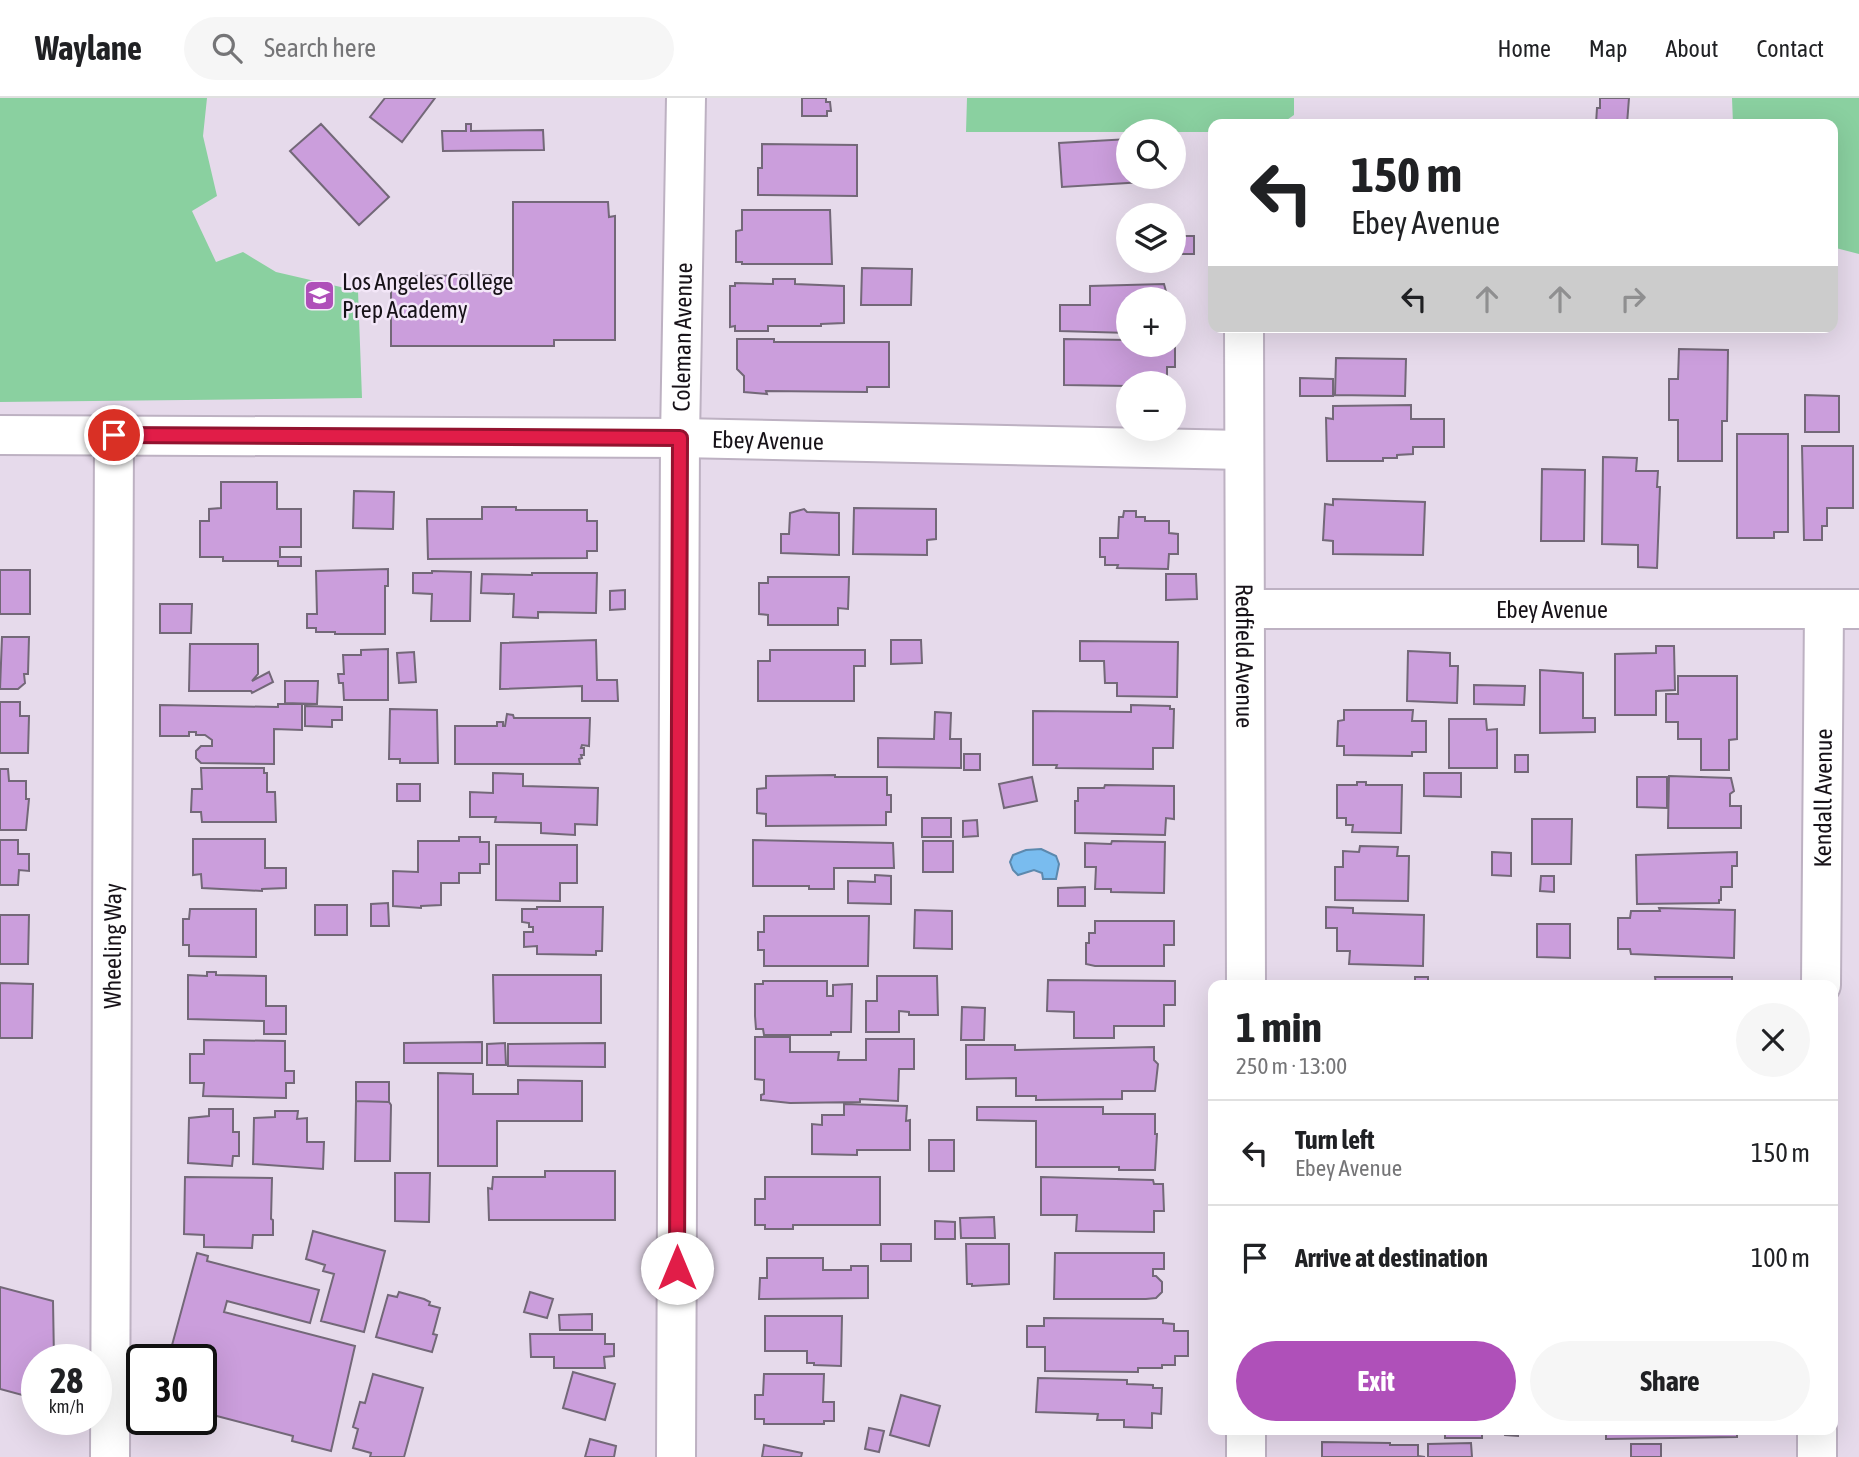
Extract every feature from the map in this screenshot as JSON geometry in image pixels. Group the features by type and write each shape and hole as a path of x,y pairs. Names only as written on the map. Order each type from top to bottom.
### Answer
{"street":[{"name":"Coleman Avenue","path":"676,1457 680,438 687,98"},
{"name":"Redfield Avenue","path":"1244,333 1246,980"},
{"name":"Ebey Avenue","path":"0,435 680,438 1243,450"},
{"name":"Wheeling Way","path":"110,1457 114,435"},
{"name":"Ebey Avenue","path":"1246,609 1841,609"},
{"name":"Kendall Avenue","path":"1821,980 1841,609"},
{"path":"1246,1435 1246,1457"},
{"path":"1817,1435 1817,1457"}],"green space":[{"path":"0,98 207,98 203,136 217,196 192,211 216,262 243,252 276,272 358,291 362,398 0,402"},
{"path":"967,98 1294,98 1294,115 1288,119 1208,119 1208,132 1186,132 1186,119 1116,119 1116,132 966,132"},
{"path":"1732,98 1859,98 1859,254 1838,249 1838,119 1733,119"}],"water":[{"path":"1041,849 1056,856 1059,864 1056,879 1043,879 1042,873 1034,870 1018,875 1013,870 1010,862 1013,855 1026,850"}],"building":[{"path":"385,98 435,98 402,142 370,117"},
{"path":"802,98 826,98 826,102 830,102 831,111 827,111 827,116 802,116"},
{"path":"1600,98 1629,98 1627,119 1596,119 1597,108 1600,108"},
{"path":"321,124 389,197 359,225 290,151"},
{"path":"466,124 471,124 471,131 543,130 544,150 443,151 442,131 466,131"},
{"path":"1116,140 1116,184 1062,187 1059,143"},
{"path":"762,144 857,145 857,196 758,195 758,168 762,168"},
{"path":"513,202 608,202 609,217 615,216 615,340 554,340 554,346 391,346 391,283 415,283 415,276 491,275 492,283 513,283"},
{"path":"742,210 830,210 832,264 736,262 736,231 742,230"},
{"path":"1186,236 1194,236 1194,254 1186,254"},
{"path":"862,268 912,269 911,305 861,305"},
{"path":"773,279 795,279 795,284 844,286 844,323 768,326 768,331 735,331 735,326 730,327 730,286 735,286 735,283 773,284"},
{"path":"1164,284 1165,287 1116,287 1116,333 1060,331 1060,305 1090,305 1090,286"},
{"path":"737,339 774,339 774,342 889,342 889,387 867,387 867,392 744,392 744,376 737,369"},
{"path":"1064,339 1116,340 1116,357 1175,357 1175,367 1167,367 1167,371 1116,371 1116,386 1064,385"},
{"path":"1679,349 1728,350 1727,421 1722,421 1722,461 1678,461 1678,420 1669,420 1669,379 1678,379"},
{"path":"1336,358 1406,359 1405,396 1335,395"},
{"path":"1300,378 1333,379 1333,396 1300,396"},
{"path":"1805,395 1839,396 1839,432 1805,432"},
{"path":"1411,405 1411,419 1444,419 1444,447 1413,447 1413,454 1383,458 1383,461 1327,461 1326,418 1333,419 1333,406"},
{"path":"1737,434 1788,434 1788,532 1774,532 1774,538 1737,538"},
{"path":"1802,446 1853,446 1853,508 1827,508 1827,526 1822,526 1822,540 1804,540"},
{"path":"1603,457 1637,458 1636,471 1658,471 1657,487 1660,487 1657,568 1638,567 1638,545 1602,544"},
{"path":"1542,469 1585,470 1584,541 1541,541"},
{"path":"221,482 277,482 277,509 301,509 301,547 280,547 280,557 301,557 301,566 278,566 278,561 223,561 223,557 200,557 200,521 209,521 209,509 221,508"},
{"path":"354,491 394,492 393,529 353,528"},
{"path":"1333,499 1425,502 1423,555 1333,554 1333,541 1323,540 1325,504 1333,505"},
{"path":"482,507 587,510 587,521 597,521 597,551 587,551 587,558 428,559 427,519 482,519"},
{"path":"854,508 936,509 936,539 927,540 927,555 853,554"},
{"path":"804,509 807,512 839,513 839,555 781,553 781,534 789,534 790,513"},
{"path":"1124,511 1136,511 1136,517 1145,517 1145,521 1169,521 1169,533 1178,534 1178,554 1169,554 1168,569 1117,568 1118,565 1105,565 1105,557 1100,557 1100,538 1118,538 1119,517 1123,517"},
{"path":"388,569 388,586 385,586 385,634 335,634 307,628 307,614 317,614 316,571"},
{"path":"0,570 30,570 30,614 0,614"},
{"path":"471,572 470,621 431,621 432,594 413,593 413,573"},
{"path":"597,573 596,613 538,612 538,618 513,617 514,594 481,593 482,574"},
{"path":"1166,574 1196,574 1197,599 1166,600"},
{"path":"768,577 849,577 848,609 838,608 838,625 768,625 768,615 759,614 759,583 768,583"},
{"path":"625,590 625,609 610,610 610,591"},
{"path":"160,604 192,604 191,633 160,633"},
{"path":"2,637 29,637 28,674 24,674 25,683 18,689 0,689"},
{"path":"596,640 597,680 617,680 618,701 582,701 582,686 500,689 501,643"},
{"path":"891,640 921,640 922,663 891,664"},
{"path":"1080,641 1178,642 1177,697 1117,696 1117,683 1105,683 1104,661 1080,661"},
{"path":"190,644 258,644 258,674 252,681 269,672 273,682 252,693 189,691"},
{"path":"1656,646 1674,646 1675,690 1656,691 1656,715 1615,715 1615,654 1656,653"},
{"path":"388,649 388,700 344,700 343,683 339,683 338,674 344,674 343,655 361,655 361,650"},
{"path":"770,650 865,650 865,666 854,666 854,701 758,701 758,661 770,661"},
{"path":"1408,651 1450,653 1450,666 1458,666 1457,703 1407,701"},
{"path":"414,652 416,682 399,683 397,653"},
{"path":"1540,670 1583,673 1583,718 1595,718 1595,732 1540,733"},
{"path":"1678,676 1737,676 1737,739 1729,740 1729,770 1701,770 1701,739 1678,739 1678,722 1666,722 1666,694 1678,694"},
{"path":"285,681 318,681 317,704 285,703"},
{"path":"1474,685 1525,686 1524,705 1474,704"},
{"path":"0,702 20,702 20,716 29,716 28,753 0,753"},
{"path":"278,704 302,704 302,730 274,729 274,764 201,763 196,758 196,751 201,746 212,746 212,740 205,735 189,732 189,736 160,736 160,705 278,707"},
{"path":"1131,705 1170,706 1170,709 1174,709 1173,748 1153,748 1153,769 1056,768 1057,765 1033,765 1033,711 1131,712"},
{"path":"305,706 342,707 342,720 332,720 332,727 305,726"},
{"path":"390,709 437,710 438,763 400,763 400,759 389,759"},
{"path":"1344,710 1413,710 1412,721 1426,721 1426,752 1412,752 1412,756 1344,755 1344,746 1337,746 1338,721 1344,720"},
{"path":"935,712 951,713 950,739 961,739 961,768 878,767 878,738 934,739"},
{"path":"507,714 513,715 514,718 590,718 589,746 582,745 584,755 579,759 580,764 455,764 455,726 497,726 497,722 503,722 505,726"},
{"path":"1449,719 1486,719 1487,730 1497,729 1497,768 1449,768"},
{"path":"964,754 980,754 980,770 964,770"},
{"path":"1515,755 1528,755 1528,772 1515,772"},
{"path":"201,768 264,768 264,773 267,773 267,792 275,792 276,822 202,822 201,812 191,812 192,789 202,789"},
{"path":"0,769 8,769 9,781 26,781 26,799 29,799 26,830 0,830"},
{"path":"493,773 523,774 523,786 598,788 597,825 575,824 575,835 541,833 541,823 495,822 496,817 470,817 470,792 493,793"},
{"path":"1424,773 1461,773 1461,797 1424,796"},
{"path":"766,776 887,777 891,812 886,812 886,825 766,826 766,814 757,813 757,789 766,788"},
{"path":"1669,776 1731,778 1734,791 1730,794 1730,806 1741,806 1741,828 1668,828"},
{"path":"1032,777 1037,801 1004,808 999,784"},
{"path":"1637,777 1667,777 1667,808 1637,807"},
{"path":"1357,782 1366,782 1366,785 1402,785 1401,833 1352,832 1353,825 1346,825 1346,818 1337,818 1337,785 1357,785"},
{"path":"397,784 420,784 420,801 397,801"},
{"path":"1105,785 1174,786 1174,819 1166,818 1165,835 1075,833 1075,801 1078,801 1078,788 1104,788"},
{"path":"922,818 951,818 951,837 922,837"},
{"path":"1532,819 1572,819 1571,864 1532,864"},
{"path":"977,820 978,836 963,837 963,821"},
{"path":"459,837 480,837 480,842 489,842 489,864 480,864 480,873 459,873 459,883 441,883 441,905 421,908 393,906 393,871 418,872 418,841 459,841"},
{"path":"193,839 265,839 265,868 286,868 286,888 262,891 202,888 201,874 193,875"},
{"path":"0,840 18,840 18,854 29,854 29,871 19,870 18,885 0,885"},
{"path":"753,840 893,843 894,868 834,868 834,889 753,886"},
{"path":"923,841 953,841 953,872 923,872"},
{"path":"1112,841 1165,842 1164,893 1095,889 1096,867 1085,867 1085,843 1111,844"},
{"path":"496,845 577,845 577,883 560,883 560,901 496,900"},
{"path":"1360,846 1398,847 1397,856 1409,856 1408,901 1335,900 1335,867 1343,867 1343,851 1359,852"},
{"path":"1492,852 1511,853 1511,876 1492,875"},
{"path":"1737,852 1737,866 1732,866 1732,887 1721,887 1719,903 1637,904 1636,855"},
{"path":"875,875 891,876 891,904 848,903 848,881 875,882"},
{"path":"1541,876 1554,876 1554,892 1540,891"},
{"path":"1085,887 1085,906 1058,906 1058,888"},
{"path":"388,903 389,926 371,926 371,904"},
{"path":"315,905 347,905 347,935 315,935"},
{"path":"603,907 602,951 596,951 596,955 537,954 537,946 524,947 524,932 533,932 533,927 522,922 522,909"},
{"path":"1326,907 1353,908 1353,913 1424,915 1423,966 1349,964 1350,951 1337,951 1337,928 1326,928"},
{"path":"1659,908 1735,910 1734,958 1631,954 1630,949 1618,949 1618,918 1630,918 1631,911 1660,911"},
{"path":"190,909 256,909 256,957 189,956 189,945 183,945 183,919 189,919"},
{"path":"915,910 952,911 952,949 914,948"},
{"path":"0,915 29,915 28,964 0,964"},
{"path":"764,916 869,916 868,966 764,966 764,950 758,950 758,932 764,932"},
{"path":"1095,921 1174,921 1174,945 1164,945 1164,966 1086,964 1086,943 1089,943 1089,933 1095,933"},
{"path":"1537,924 1570,924 1570,958 1537,957"},
{"path":"207,972 216,972 216,975 266,976 266,1006 286,1006 286,1034 264,1034 264,1021 188,1019 188,975 207,976"},
{"path":"493,975 601,975 601,1023 494,1023"},
{"path":"877,976 937,976 938,1015 909,1015 909,1012 899,1011 899,1032 866,1032 866,1001 877,1001"},
{"path":"1415,977 1428,977 1428,980 1415,980"},
{"path":"1655,977 1732,977 1732,980 1655,980"},
{"path":"1048,980 1175,981 1175,1005 1164,1005 1164,1026 1114,1026 1114,1038 1074,1038 1074,1012 1047,1011"},
{"path":"763,981 827,981 827,996 833,996 833,985 852,984 851,1032 831,1032 831,1035 764,1035 763,1029 756,1029 755,1016 755,984 763,984"},
{"path":"0,983 33,984 32,1038 0,1038"},
{"path":"962,1007 985,1008 984,1040 961,1040"},
{"path":"755,1037 790,1037 790,1052 839,1052 838,1060 866,1060 866,1039 914,1039 914,1069 899,1069 898,1101 860,1099 860,1102 790,1103 761,1100 764,1080 755,1079"},
{"path":"204,1040 285,1041 285,1071 294,1071 294,1083 286,1083 286,1098 203,1096 204,1083 190,1083 190,1054 204,1054"},
{"path":"482,1042 482,1063 404,1063 404,1043"},
{"path":"505,1043 506,1065 487,1065 487,1044"},
{"path":"605,1043 605,1067 508,1066 508,1044"},
{"path":"966,1045 1015,1045 1015,1050 1154,1047 1154,1060 1158,1064 1155,1091 1122,1091 1122,1099 1036,1100 1036,1096 1016,1096 1016,1078 966,1079"},
{"path":"438,1073 473,1074 473,1094 518,1094 518,1080 582,1081 582,1121 497,1121 497,1166 438,1166"},
{"path":"356,1082 389,1082 389,1102 356,1101"},
{"path":"356,1101 389,1102 391,1105 390,1161 355,1161"},
{"path":"844,1104 907,1106 910,1150 857,1150 857,1155 812,1154 812,1124 822,1125 822,1115 844,1115"},
{"path":"977,1107 1103,1107 1103,1114 1155,1114 1155,1170 1036,1167 1036,1121 977,1120"},
{"path":"209,1109 233,1109 233,1132 239,1132 239,1156 233,1156 232,1166 188,1163 189,1118 209,1116"},
{"path":"275,1111 298,1111 297,1119 307,1118 307,1142 324,1142 323,1169 253,1164 254,1118 275,1117"},
{"path":"929,1140 954,1140 954,1171 929,1171"},
{"path":"545,1171 615,1171 615,1220 489,1220 488,1188 492,1189 493,1177 545,1177"},
{"path":"395,1173 430,1173 429,1222 395,1221"},
{"path":"185,1177 272,1178 273,1235 253,1235 252,1248 204,1247 204,1235 184,1234"},
{"path":"765,1177 880,1177 880,1225 793,1225 793,1229 765,1229 765,1225 755,1225 755,1199 765,1199"},
{"path":"1041,1177 1153,1180 1154,1184 1163,1184 1164,1211 1154,1211 1154,1232 1076,1231 1077,1215 1041,1215"},
{"path":"994,1217 995,1238 961,1238 960,1218"},
{"path":"935,1221 955,1222 955,1239 935,1239"},
{"path":"313,1231 385,1251 364,1332 321,1321 334,1274 323,1271 325,1265 306,1259"},
{"path":"881,1244 911,1244 911,1261 881,1261"},
{"path":"966,1244 1009,1244 1009,1284 967,1284"},
{"path":"197,1253 208,1256 207,1261 319,1290 310,1323 227,1301 224,1312 355,1346 331,1451 292,1441 293,1436 217,1416 217,1344 172,1344"},
{"path":"1055,1253 1164,1253 1164,1269 1153,1269 1153,1276 1162,1282 1162,1292 1156,1298 1146,1299 1054,1299"},
{"path":"767,1258 823,1258 823,1270 851,1270 851,1266 868,1266 868,1298 759,1299 760,1278 767,1278"},
{"path":"0,1287 53,1301 54,1344 21,1344 21,1395 0,1389"},
{"path":"399,1292 424,1299 430,1302 429,1305 440,1308 433,1334 437,1335 432,1352 376,1337 388,1295 397,1297"},
{"path":"530,1292 553,1299 547,1318 524,1312"},
{"path":"592,1314 592,1330 560,1330 559,1315"},
{"path":"765,1316 842,1316 841,1366 807,1363 807,1351 765,1351"},
{"path":"1044,1318 1163,1319 1163,1323 1174,1324 1174,1331 1188,1331 1188,1356 1175,1356 1175,1365 1138,1368 1138,1372 1045,1371 1045,1347 1027,1347 1027,1326 1044,1326"},
{"path":"530,1334 605,1334 605,1344 614,1344 614,1356 604,1357 605,1368 554,1368 554,1357 531,1357"},
{"path":"573,1372 615,1384 605,1420 563,1408"},
{"path":"373,1374 423,1388 404,1457 370,1457 371,1453 353,1448 358,1429 353,1427 360,1402 365,1403"},
{"path":"764,1374 824,1374 823,1402 834,1402 834,1421 824,1421 824,1424 764,1424 764,1419 755,1419 755,1395 763,1395"},
{"path":"1038,1378 1127,1380 1127,1384 1153,1385 1153,1388 1162,1388 1161,1414 1152,1413 1152,1428 1124,1427 1124,1420 1097,1420 1098,1414 1036,1412"},
{"path":"901,1395 940,1406 929,1446 890,1435"},
{"path":"869,1428 884,1431 879,1452 865,1449"},
{"path":"1445,1435 1482,1435 1482,1438 1445,1438"},
{"path":"1606,1435 1737,1435 1737,1437 1606,1439"},
{"path":"590,1439 616,1446 614,1457 585,1457"},
{"path":"1322,1442 1418,1445 1418,1456 1425,1457 1322,1457"},
{"path":"1471,1443 1472,1457 1428,1457 1428,1444"},
{"path":"1631,1444 1661,1444 1661,1457 1631,1457"},
{"path":"764,1445 802,1453 801,1457 762,1457"}],"place":[{"name":"Los Angeles College Prep Academy","path":"319,295"}],"route":[{"path":"114,435 680,438 677,1268"}]}
